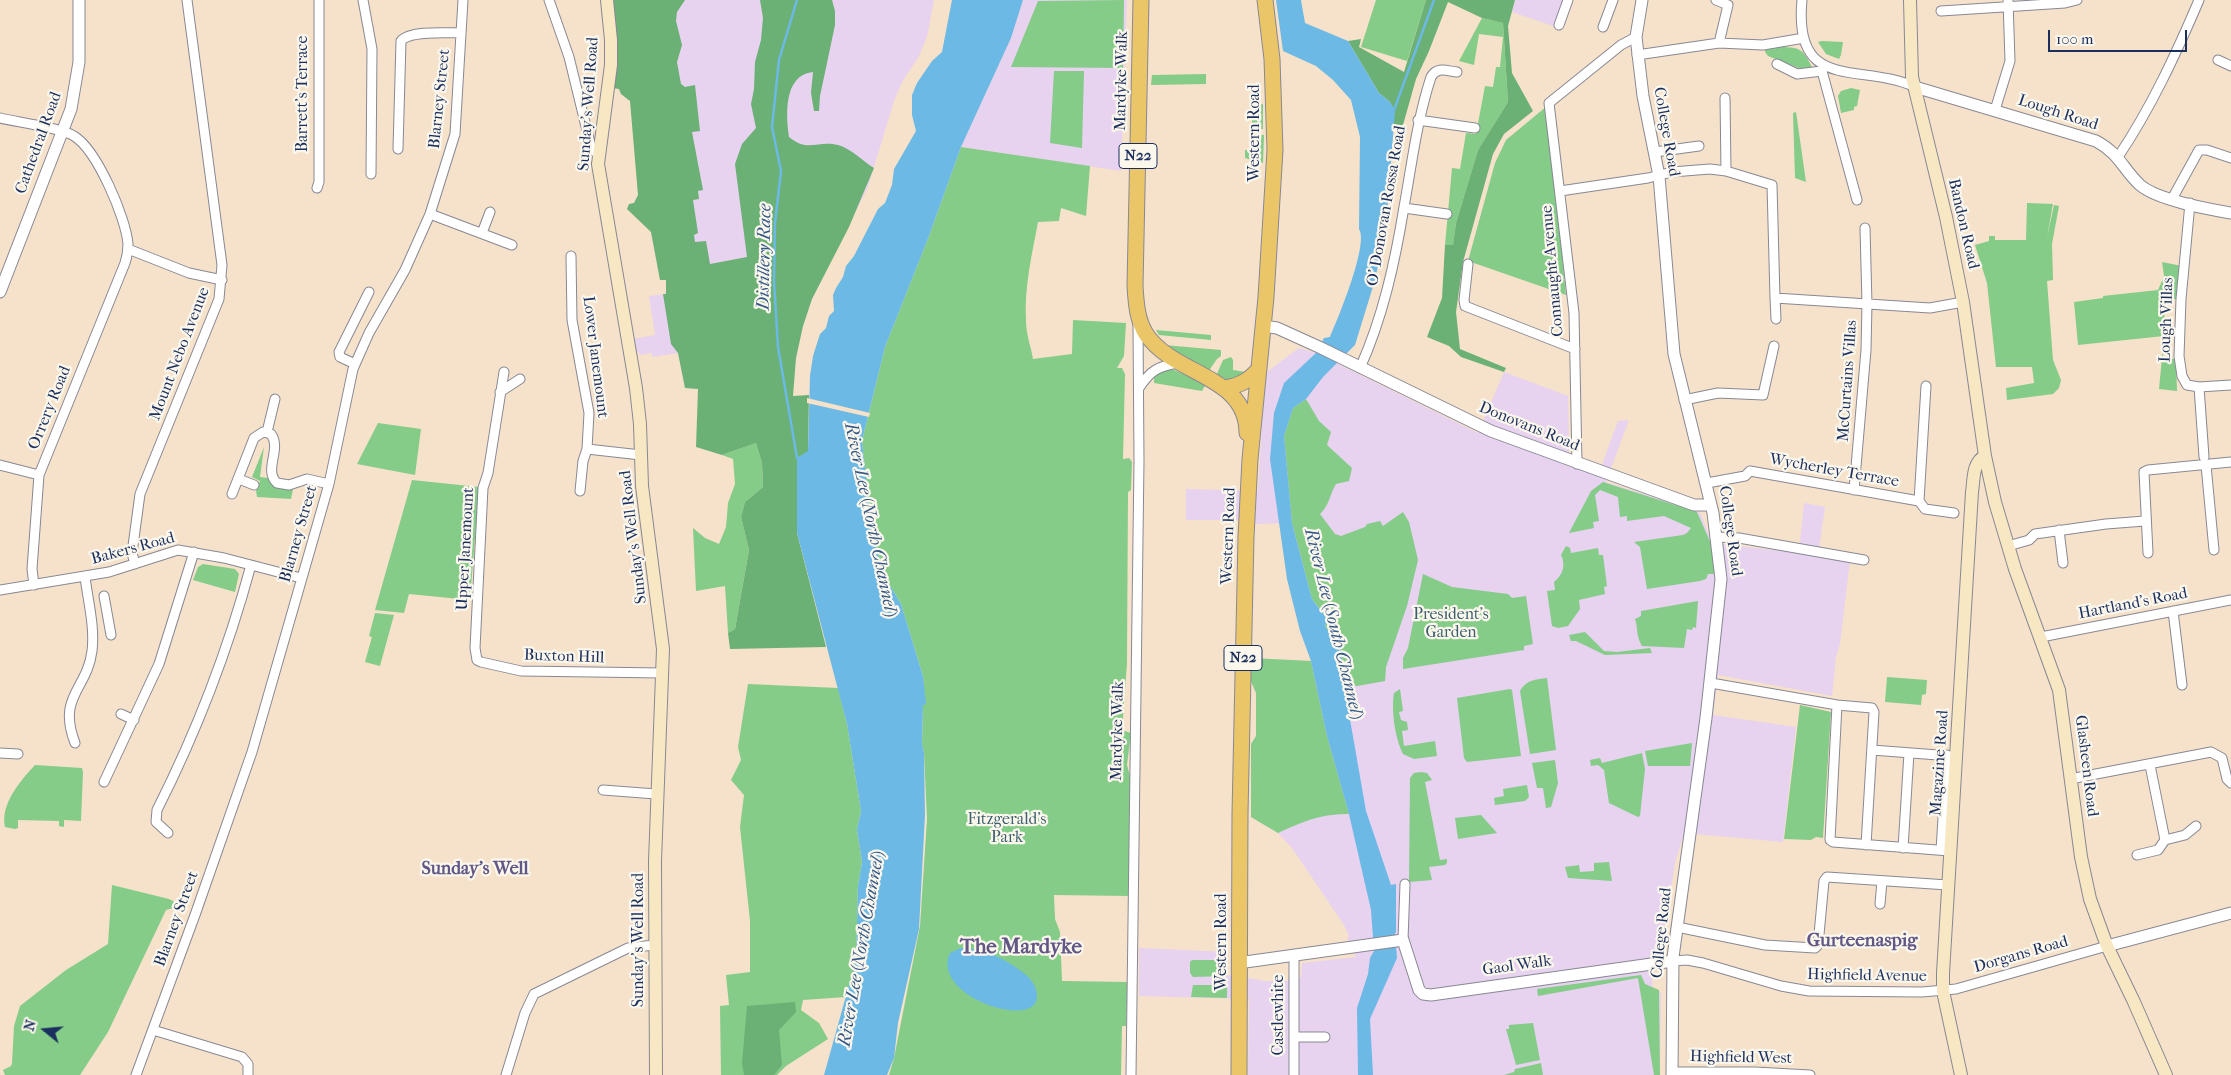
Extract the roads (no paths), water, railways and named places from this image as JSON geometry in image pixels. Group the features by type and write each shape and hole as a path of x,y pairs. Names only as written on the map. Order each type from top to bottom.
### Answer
{"highway":[{"name":"Mardyke Walk","path":"1141,0 1135,286 1138,312 1146,334 1160,349 1178,363 1225,388"},
{"name":"Western Road","path":"1239,1075 1238,964 1243,625 1250,459 1263,326 1275,150 1272,60 1265,0"},
{"path":"1225,388 1248,381 1259,369"},
{"name":"N22","path":"1225,388 1236,397 1243,408 1247,423 1250,459"}],"main road":[{"name":"Sunday's Well Road","path":"607,0 611,40 610,65 598,155 601,185 636,388 640,424 642,486 663,649 656,794 654,944 656,1075"},
{"name":"Bandon Road","path":"1910,0 1912,77 1946,217 1963,302 1972,350 1984,456"},
{"name":"Glasheen Road","path":"1984,456 2008,546 2060,696 2084,875 2090,899 2107,946 2131,994 2166,1075"},
{"name":"Magazine Road","path":"1961,1075 1943,990 1948,885 1946,850 1972,492 1976,464 1984,456"}],"street":[{"name":"Cathedral Road","path":"0,292 63,132 73,100 78,72 79,0"},
{"name":"Mount Nebo Avenue","path":"135,564 132,553 139,497 216,307 222,280 212,178 188,0"},
{"name":"Barrett's Terrace","path":"316,188 319,182 319,0"},
{"path":"363,0 372,49 371,174"},
{"name":"Blarney Street","path":"136,1075 252,752 329,484 354,364 369,333 405,270 430,214 454,140 463,0"},
{"path":"550,0 569,57 591,147 598,155"},
{"path":"1559,25 1568,0"},
{"path":"1603,27 1612,0"},
{"name":"College Road","path":"1642,0 1636,37 1637,55 1659,176 1674,354 1684,400 1707,484 1717,537 1721,590 1711,683 1673,961 1672,1073"},
{"path":"1716,0 1728,5 1719,43"},
{"path":"1802,0 1800,20 1804,38 1813,55 1824,69 1857,200"},
{"path":"1941,11 2008,4 2068,3 2077,0"},
{"path":"2118,157 2134,134 2180,45 2196,3"},
{"path":"1995,110 2010,61 2008,4"},
{"path":"398,149 401,41 406,36 432,33 461,33"},
{"name":"Connaught Avenue","path":"1577,464 1575,349 1571,278 1549,103 1620,46 1636,37"},
{"path":"1637,55 1719,43 1763,45 1804,38"},
{"path":"2218,60 2231,66"},
{"path":"1777,64 1797,74 1824,69 1905,82 1915,87"},
{"name":"O' Donovan Rossa Road","path":"1360,368 1382,312 1404,208 1418,120 1434,72 1438,70 1457,72"},
{"name":"Lough Road","path":"1915,87 2082,136 2103,145 2118,157 2134,179 2152,194 2190,203 2202,208 2231,213"},
{"path":"1725,98 1726,171"},
{"path":"0,118 74,135 81,142 103,172 125,232 128,249 189,273 222,280"},
{"path":"1418,120 1475,128"},
{"path":"1655,152 1698,146"},
{"path":"2172,199 2199,150 2207,150 2231,158"},
{"path":"1659,176 1682,171 1710,169 1726,171 1772,185 1776,319"},
{"name":"Connaught Avenue","path":"1560,191 1659,176"},
{"name":"Lough Villas","path":"2190,203 2181,299 2179,356 2184,380 2187,385 2199,387"},
{"path":"1404,208 1447,214"},
{"path":"482,233 490,212"},
{"path":"430,214 512,245"},
{"name":"McCurtains Villas","path":"1854,490 1864,387 1868,304 1865,228"},
{"name":"Orrery Road","path":"34,585 32,569 39,475 125,263 128,249"},
{"name":"Lower Janemount","path":"571,256 572,320 589,413 587,449 583,461 580,491"},
{"name":"Connaught Avenue","path":"1468,264 1465,306 1575,349"},
{"path":"354,364 340,358 338,352 369,292"},
{"name":"McCurtains Villas","path":"1775,298 1930,308 1963,302"},
{"name":"Mardyke Walk","path":"1131,1075 1139,388 1138,312"},
{"name":"Donovans Road","path":"1263,326 1277,328 1319,347 1479,426 1577,464 1696,506 1711,505"},
{"path":"1684,400 1718,393 1763,395 1774,346"},
{"path":"1139,388 1153,370 1163,365 1178,363"},
{"name":"Upper Janemount","path":"475,648 483,484 488,473 504,372"},
{"path":"500,392 520,379"},
{"path":"2214,550 2199,387 2231,384"},
{"path":"1919,501 1926,386"},
{"path":"267,432 275,400"},
{"path":"267,432 276,441 272,474 275,481 285,486 307,479 329,484"},
{"path":"232,494 254,438 259,433 267,432"},
{"path":"587,449 641,455"},
{"path":"2148,554 2144,472 2205,461 2231,462"},
{"path":"0,465 39,475"},
{"name":"Wycherley Terrace","path":"1707,484 1745,476 1750,471 1919,501 1925,509 1954,513"},
{"path":"239,479 254,485"},
{"path":"2008,546 2029,540 2034,534 2145,521"},
{"path":"2058,530 2063,563"},
{"path":"1717,537 1740,538 1864,560"},
{"name":"Bakers Road","path":"0,590 85,577 178,550 252,564 301,578"},
{"path":"104,782 134,720 165,648 194,552"},
{"path":"168,833 156,822 157,810 196,729 211,692 252,564"},
{"path":"75,743 68,722 73,695 88,666 92,653 90,610 85,577"},
{"path":"104,596 110,635"},
{"name":"Hartland's Road","path":"2041,637 2231,600"},
{"path":"90,610 106,609"},
{"path":"2173,611 2182,685"},
{"name":"Buxton Hill","path":"475,648 475,656 481,662 522,671 663,674"},
{"path":"1711,683 1873,710 1866,845"},
{"path":"1838,705 1829,838 1832,842 1946,850"},
{"path":"121,714 134,720"},
{"path":"1872,750 1952,755"},
{"path":"0,753 18,754"},
{"path":"1903,848 1909,753"},
{"path":"2070,779 2214,753 2222,758 2227,779 2231,783"},
{"path":"2150,765 2165,840"},
{"path":"603,790 656,794"},
{"path":"2137,855 2158,850 2165,840 2185,836 2196,826"},
{"path":"1677,927 1766,945 1815,948 1818,946 1825,878 1948,885"},
{"path":"1880,904 1882,881"},
{"name":"Gaol Walk","path":"1405,884 1399,941 1419,990 1423,994 1429,995 1673,961"},
{"path":"2107,946 2231,913"},
{"path":"1238,964 1399,941"},
{"path":"506,1075 525,1013 534,994 628,948 654,944"},
{"name":"Dorgans Road","path":"1943,990 2032,969 2107,946"},
{"name":"Castlewhite","path":"1294,956 1294,1075"},
{"name":"Highfield Avenue","path":"1673,961 1687,960 1703,963 1776,985 1809,992 1922,992 1943,990"},
{"path":"153,1030 242,1057 248,1064 248,1075"},
{"path":"1295,1037 1325,1037"},
{"name":"Highfield West","path":"1672,1073 1761,1072 1810,1075"}],"water":[{"name":"River Lee (North Channel)","path":"952,0 1023,0 1011,38 961,147 929,236 885,347 862,441 872,534 885,577 901,604 923,676 926,704 923,705 922,744 924,753 925,815 919,929 898,1023 894,1058 887,1075 824,1075 856,960 858,886 862,862 857,830 861,811 847,724 797,533 797,458 808,451 810,376 813,356 820,334 826,328 829,316 834,311 833,295 843,277 846,266 854,256 878,209 885,203 892,185 894,169 916,131 912,115 912,95 917,83 932,61 942,52"},
{"path":"1276,0 1301,0 1305,23 1348,41 1379,93 1390,102 1395,110 1386,227 1375,280 1355,345 1323,377 1306,399 1293,408 1284,436 1292,523 1312,599 1328,620 1325,626 1341,650 1344,685 1366,811 1391,885 1396,884 1395,933 1397,958 1370,1019 1373,1075 1358,1075 1357,1008 1368,974 1370,958 1374,951 1371,910 1349,814 1327,736 1311,661 1300,631 1287,579 1270,459 1274,413 1284,383 1316,353 1324,338 1330,337 1356,265 1361,237 1359,229 1360,137 1351,100 1333,80 1316,66 1283,51"},
{"path":"961,948 969,948 993,955 1024,973 1036,989 1037,996 1033,1006 1021,1010 1005,1009 986,1004 969,995 955,983 948,969 950,953"}],"waterway":[{"name":"Distillery Race","path":"797,0 779,60 772,127 781,171 775,223 774,281 778,347 797,458 800,460"},
{"path":"1393,113 1434,0"}],"district":[{"name":"Sunday's Well","path":"475,870"},
{"name":"Gurteenaspig","path":"1862,941"},
{"name":"The Mardyke","path":"1021,948"}],"park label":[{"name":"President's Garden","path":"1451,624"},
{"name":"Fitzgerald's Park","path":"1007,829"}],"water label":[{"name":"River Lee (South Channel)","path":"1333,624"}]}
